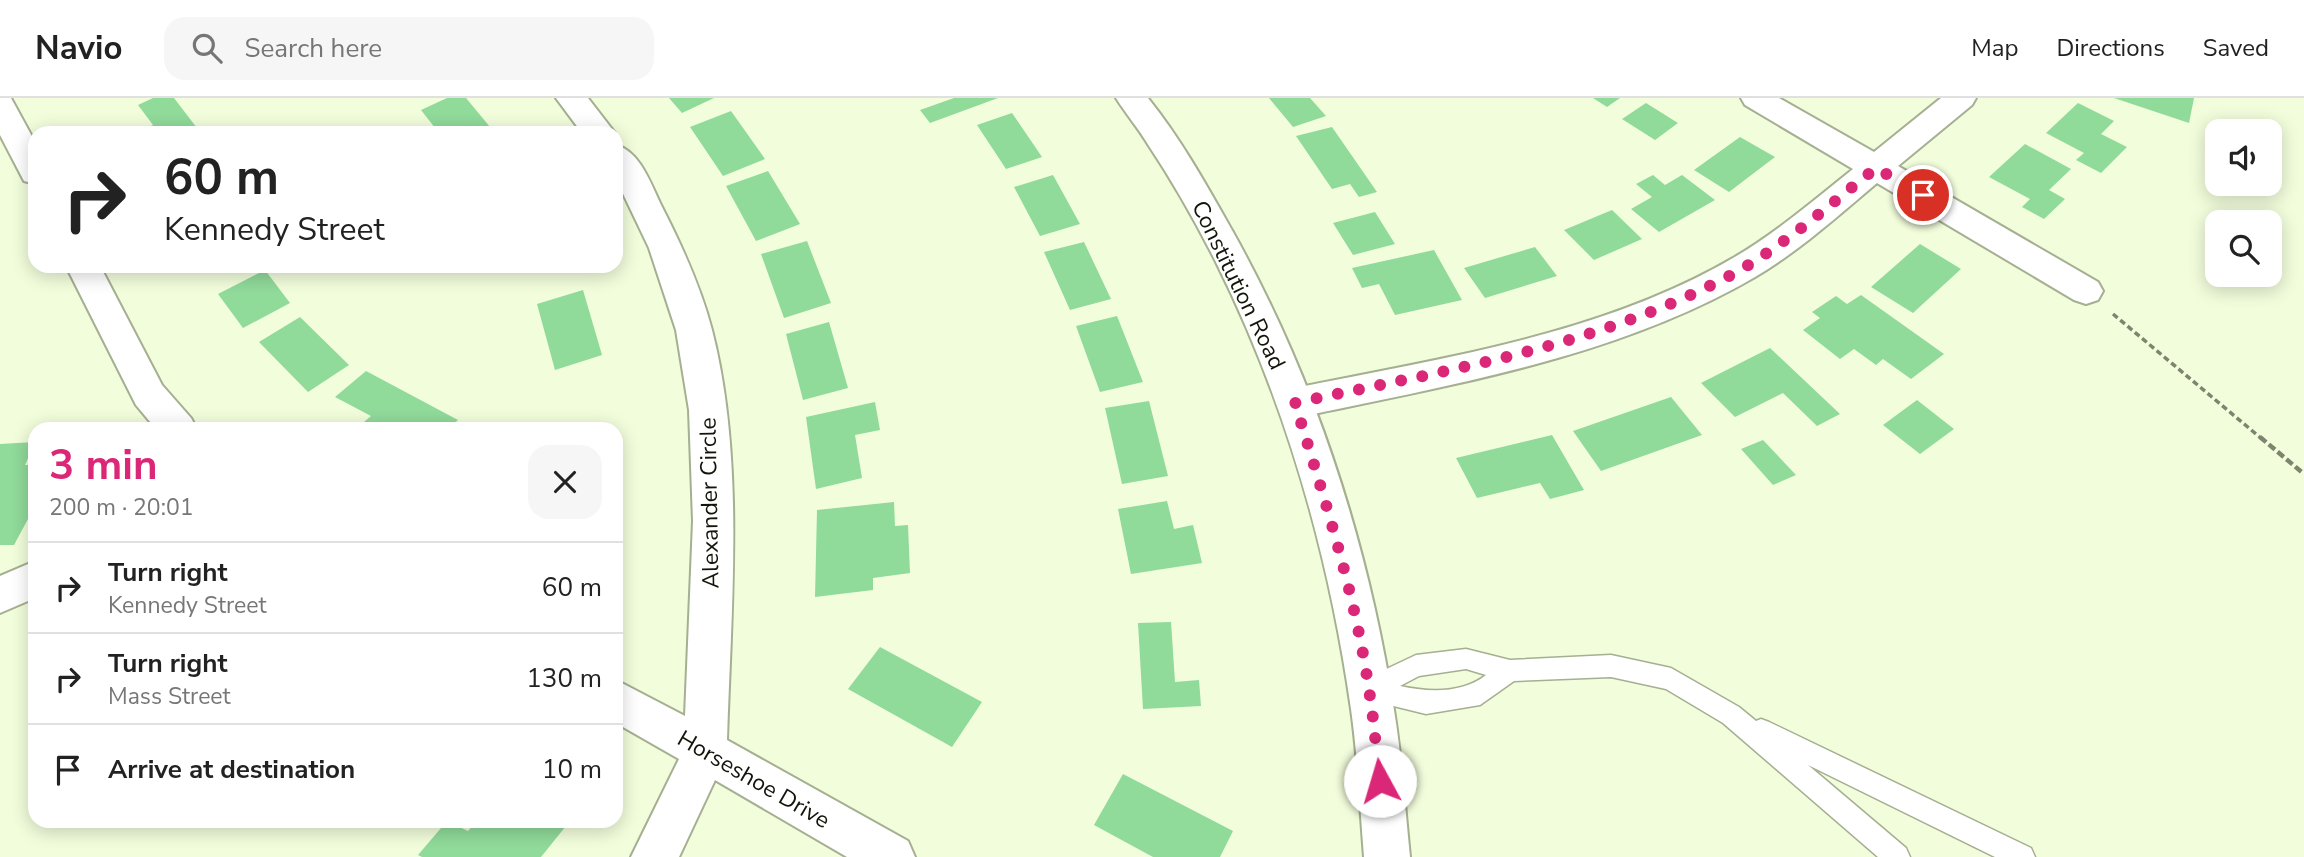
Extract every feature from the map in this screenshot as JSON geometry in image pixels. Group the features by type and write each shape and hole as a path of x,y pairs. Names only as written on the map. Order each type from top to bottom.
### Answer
{"street":[{"path":"571,98 593,126"},
{"name":"Constitution Road","path":"1131,98 1178,164 1213,225 1253,303 1295,403 1331,522 1369,689 1387,857"},
{"path":"1756,98 2086,291"},
{"path":"1295,403 1536,351 1607,330 1731,275 1777,247 1961,98"},
{"path":"0,105 28,159"},
{"name":"Alexander Circle","path":"623,166 666,248 694,330 708,410 713,521 705,752 671,827 654,857"},
{"path":"87,273 149,395 172,422"},
{"path":"0,595 28,582"},
{"name":"Horseshoe Drive","path":"623,704 892,857"}],"lane":[{"path":"1369,689 1416,666 1466,659 1510,671 1611,666 1671,679 1731,715 2022,857"},
{"path":"1369,689 1426,702 1480,694 1510,671"},
{"path":"1731,715 1897,857"}],"path":[{"path":"2086,291 2304,474"}],"building":[{"path":"153,98 174,98 195,126 151,126 153,125 138,105"},
{"path":"447,98 466,98 489,126 434,126 421,110"},
{"path":"669,98 714,98 682,113"},
{"path":"954,98 998,98 930,123 920,110"},
{"path":"1269,98 1310,98 1326,116 1293,127"},
{"path":"1593,98 1620,98 1607,107"},
{"path":"2114,98 2194,98 2189,123"},
{"path":"1646,103 1678,123 1655,140 1622,119"},
{"path":"2078,103 2114,121 2101,134 2127,147 2101,173 2076,160 2084,153 2046,133"},
{"path":"731,111 765,159 723,176 690,127"},
{"path":"1012,113 1042,157 1006,169 977,125"},
{"path":"1332,127 1377,192 1359,197 1350,184 1332,189 1296,136"},
{"path":"1740,137 1775,157 1729,192 1694,170"},
{"path":"2025,144 2071,169 2049,190 2065,199 2044,219 2022,207 2030,199 1989,177"},
{"path":"768,171 800,224 756,241 726,186"},
{"path":"1053,175 1080,224 1040,236 1014,187"},
{"path":"1653,175 1665,185 1682,175 1715,200 1659,232 1631,209 1652,197 1636,184"},
{"path":"1612,210 1642,239 1594,260 1564,230"},
{"path":"1375,212 1395,244 1353,255 1333,223"},
{"path":"807,241 831,303 784,318 761,254"},
{"path":"1084,242 1111,299 1070,310 1044,252"},
{"path":"1920,244 1961,269 1913,313 1871,287"},
{"path":"1535,247 1557,276 1485,298 1464,268"},
{"path":"1434,250 1462,300 1395,315 1379,284 1362,288 1352,268"},
{"path":"259,273 267,273 290,303 243,328 218,294"},
{"path":"583,290 602,355 555,370 537,304"},
{"path":"1861,295 1944,354 1911,379 1883,359 1876,365 1854,349 1840,359 1803,330 1820,318 1812,312 1836,296 1847,304"},
{"path":"1117,316 1143,382 1100,392 1076,326"},
{"path":"300,317 349,365 308,392 259,342"},
{"path":"829,322 848,388 803,400 786,334"},
{"path":"1770,348 1840,414 1817,426 1783,393 1735,417 1701,383"},
{"path":"366,371 458,420 364,422 371,416 335,397"},
{"path":"1671,397 1702,435 1601,471 1573,431"},
{"path":"1917,400 1954,429 1920,454 1883,425"},
{"path":"1149,401 1168,476 1122,484 1105,408"},
{"path":"875,402 880,430 855,435 862,478 816,489 806,417"},
{"path":"1552,435 1584,490 1550,499 1540,483 1477,498 1456,458"},
{"path":"1763,440 1796,475 1773,485 1741,449"},
{"path":"28,442 25,465 28,465 28,519 14,545 0,545 0,444"},
{"path":"1167,501 1174,529 1193,525 1202,563 1131,574 1118,509"},
{"path":"894,502 895,526 908,525 910,573 873,578 873,590 815,597 817,510"},
{"path":"1171,622 1175,682 1199,680 1201,706 1143,709 1138,623"},
{"path":"880,647 982,702 952,747 848,689"},
{"path":"1123,774 1233,831 1220,857 1153,857 1094,825"},
{"path":"441,828 462,828 468,831 471,828 564,828 541,857 418,855"}],"route":[{"path":"1380,781 1369,689 1356,625 1331,522 1295,403 1536,351 1607,330 1731,275 1777,247 1876,168 1923,195"}]}
